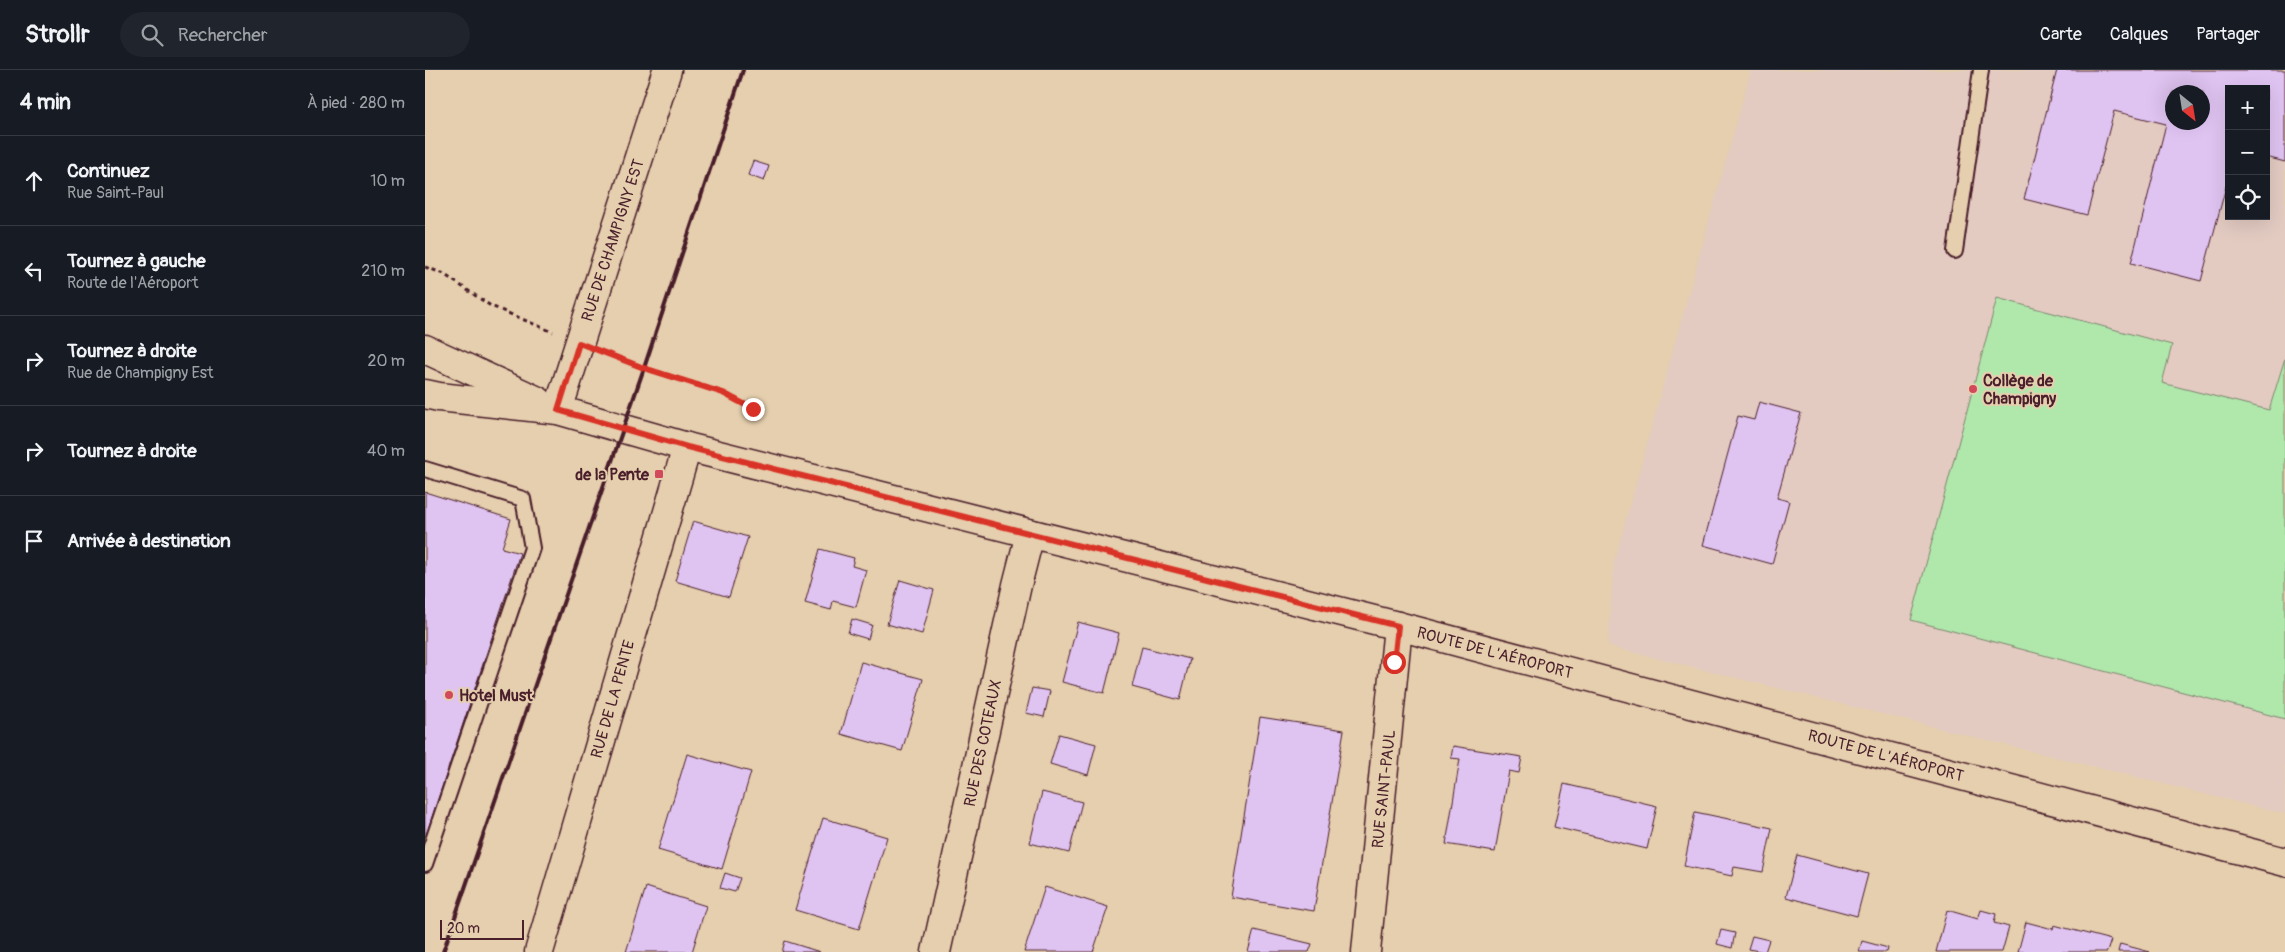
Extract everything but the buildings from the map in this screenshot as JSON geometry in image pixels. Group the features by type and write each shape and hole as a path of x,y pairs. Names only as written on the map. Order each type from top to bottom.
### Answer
{"main road":[{"name":"RUE DE CHAMPIGNY EST","path":"558,410 667,70"},
{"name":"ROUTE DE L'AÉROPORT","path":"425,349 558,410 687,447 1398,626 2285,862"},
{"name":"ROUTE DE L'AÉROPORT","path":"425,394 558,410"},
{"name":"RUE DE LA PENTE","path":"539,952 687,447"},
{"name":"RUE DES COTEAUX","path":"936,952 1030,534"},
{"name":"RUE SAINT-PAUL","path":"1367,952 1398,626"}],"lane":[{"path":"1955,251 1981,70"},
{"path":"425,469 523,499 532,548 425,864"}],"path":[{"path":"425,268 442,273 491,306 644,368 723,393 753,409"}],"shaded area":[{"name":"Collège de Champigny","path":"1751,70 2285,70 2285,814 1608,646 1614,562"}],"green space":[{"path":"1997,298 2172,345 2162,383 2269,410 2285,358 2285,719 1911,620"}],"railway":[{"path":"443,952 644,368 743,70"}],"place":[{"name":"Collège de Champigny","path":"1973,389"},
{"name":"de la Pente","path":"659,474"},
{"name":"Hotel Must","path":"449,695"}],"route":[{"path":"753,409 706,386 644,368 579,343 558,410 687,447 1398,626 1394,662"}]}
